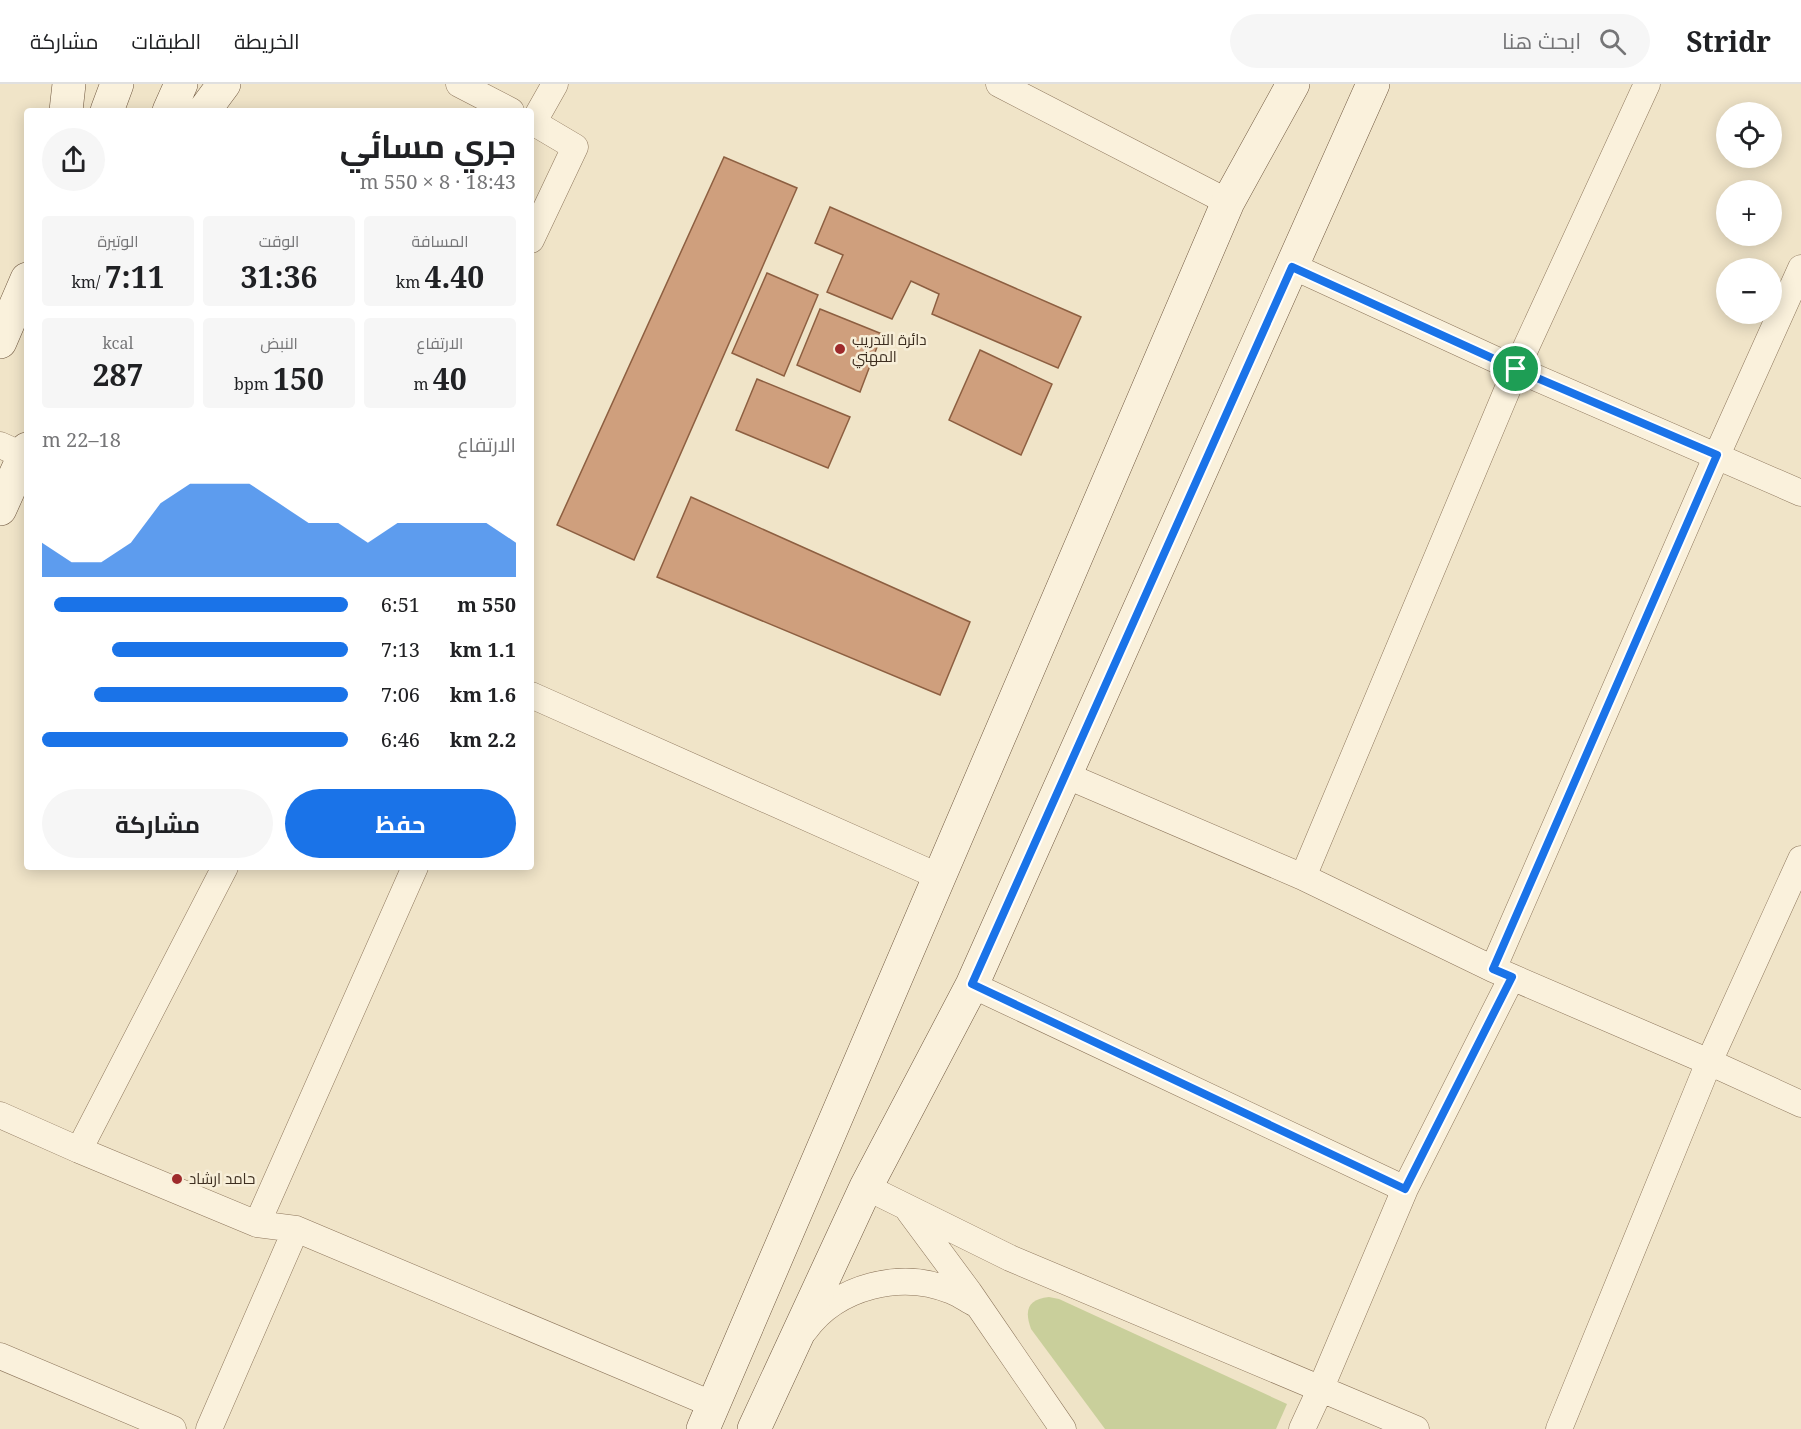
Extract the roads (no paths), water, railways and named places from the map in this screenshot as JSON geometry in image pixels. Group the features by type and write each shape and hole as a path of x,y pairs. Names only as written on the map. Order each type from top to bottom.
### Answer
{"street":[{"path":"66,108 69,84"},
{"path":"108,108 117,84"},
{"path":"170,108 181,84"},
{"path":"206,108 224,84"},
{"path":"459,84 505,108"},
{"path":"534,119 555,84"},
{"path":"0,1114 79,1150 257,1224 296,1229 709,1417 1228,202 1293,84"},
{"path":"754,1429 866,1187 972,984 1372,84"},
{"path":"1303,877 1516,369 1647,84"},
{"path":"1012,87 1228,202"},
{"path":"534,123 574,147 534,234"},
{"path":"1292,267 1516,369 1801,493"},
{"path":"1302,1429 1405,1189 1502,973 1717,455 1801,268"},
{"path":"0,342 24,286"},
{"path":"0,508 20,452"},
{"path":"534,696 940,877"},
{"path":"1065,775 1303,877 1502,973 1801,1104"},
{"path":"1559,1429 1709,1062 1801,859"},
{"path":"79,1150 223,870"},
{"path":"257,1224 414,870"},
{"path":"972,984 1405,1189"},
{"path":"866,1187 1010,1258 1416,1429"},
{"path":"905,1206 973,1298 1063,1429"},
{"path":"209,1429 296,1229"},
{"path":"973,1298 968,1280 979,1261 989,1256 1000,1255 1010,1258"},
{"path":"794,1344 812,1320 835,1301 863,1288 892,1282 922,1283 973,1298"},
{"path":"0,1356 173,1429"}],"place":[{"name":"دائرة التدريب المهني","path":"840,349"},
{"name":"حامد ارشاد","path":"177,1179"}]}
